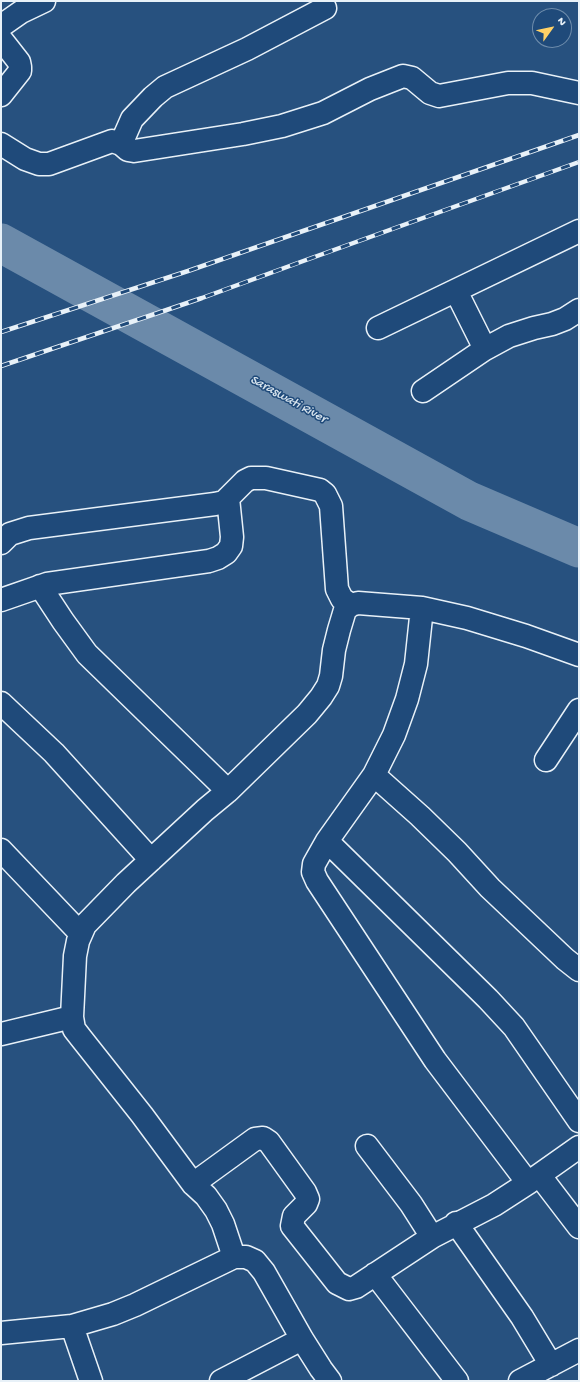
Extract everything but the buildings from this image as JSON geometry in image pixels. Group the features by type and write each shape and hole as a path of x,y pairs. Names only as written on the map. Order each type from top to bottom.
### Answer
{"street":[{"path":"1,26 21,12 44,1"},
{"path":"120,144 132,119 165,87 247,49 325,8"},
{"path":"1,39 19,62 20,72 1,94"},
{"path":"1,144 25,159 39,164 49,164 107,142 115,141 128,150 134,151 243,134 282,126 323,113 370,89 403,76 412,78 430,93 439,96 508,83 532,83 579,93"},
{"path":"378,328 579,231"},
{"path":"456,290 485,349"},
{"path":"424,391 485,349 509,336 577,317"},
{"path":"1,543 10,534 29,528 224,502 251,478 266,478 320,490 325,494 331,506 337,589 342,599 351,605"},
{"path":"1,600 47,584 209,561 218,558 226,553 231,546 232,537 228,498"},
{"path":"40,586 87,654 228,790"},
{"path":"234,1257 223,1224 216,1210 206,1196 192,1184 142,1115 74,1029 72,1017 75,956 85,925 126,883 228,790 302,719 321,697 328,686 331,676 338,630 345,610 351,605 358,603 422,608 482,622 579,655"},
{"path":"422,608 416,664 407,699 394,735 374,775 327,840 314,864 313,872 317,881 435,1060 534,1180 579,1227"},
{"path":"1,703 54,754 151,860"},
{"path":"546,760 579,710"},
{"path":"374,775 420,816 457,852 490,888 565,959 579,970"},
{"path":"327,840 483,993 514,1027 579,1122"},
{"path":"1,850 81,934"},
{"path":"2,1033 72,1017"},
{"path":"192,1184 255,1138 263,1138 269,1142 308,1198 306,1204 294,1216 292,1226 337,1283 350,1289 356,1287 432,1237 494,1204 534,1180 579,1147"},
{"path":"367,1146 407,1198 432,1237"},
{"path":"456,1224 522,1317 551,1365"},
{"path":"1,1333 72,1326 113,1314 135,1305 234,1257 246,1257 255,1261 264,1272 320,1369 330,1381"},
{"path":"375,1274 457,1381"},
{"path":"72,1326 91,1381"},
{"path":"222,1381 302,1339"},
{"path":"520,1381 579,1350"}],"waterway":[{"name":"Saraswati River","path":"1,243 469,501 579,548"}],"railway":[{"path":"1,332 188,271 579,135"},
{"path":"1,366 202,298 579,162"}]}
